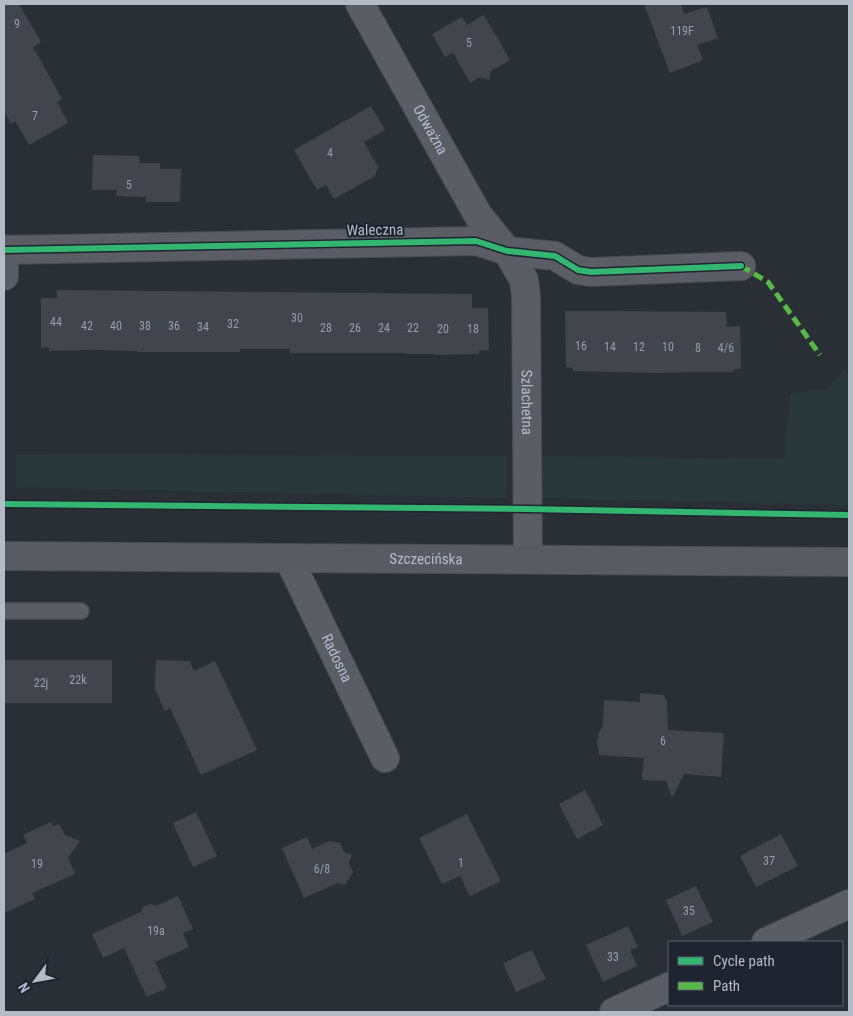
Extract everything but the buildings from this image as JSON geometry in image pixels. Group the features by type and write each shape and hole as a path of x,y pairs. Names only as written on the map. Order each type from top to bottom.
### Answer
{"main road":[{"name":"Szczecińska","path":"4,556 849,562"}],"street":[{"name":"Odważna","path":"360,4 478,215 507,251"},
{"name":"Waleczna","path":"4,250 476,241 507,251 555,256 578,270 591,272 741,266"},
{"path":"4,250 4,276"},
{"name":"Szlachetna","path":"507,251 524,280 526,296 528,559"},
{"name":"Radosna","path":"289,559 385,758"},
{"path":"768,941 849,904"},
{"path":"614,1012 668,987"}],"lane":[{"path":"4,611 81,611"}],"shaded area":[{"path":"844,371 849,377 849,505 540,498 541,456 784,459 790,393 826,390"},
{"path":"16,455 508,456 506,498 16,487"}],"marked path":[{"path":"741,266 768,282 820,355"}],"cycle path":[{"path":"4,250 476,241 507,251 555,256 578,270 591,272 741,266"},
{"path":"4,504 527,509 849,515"}]}
